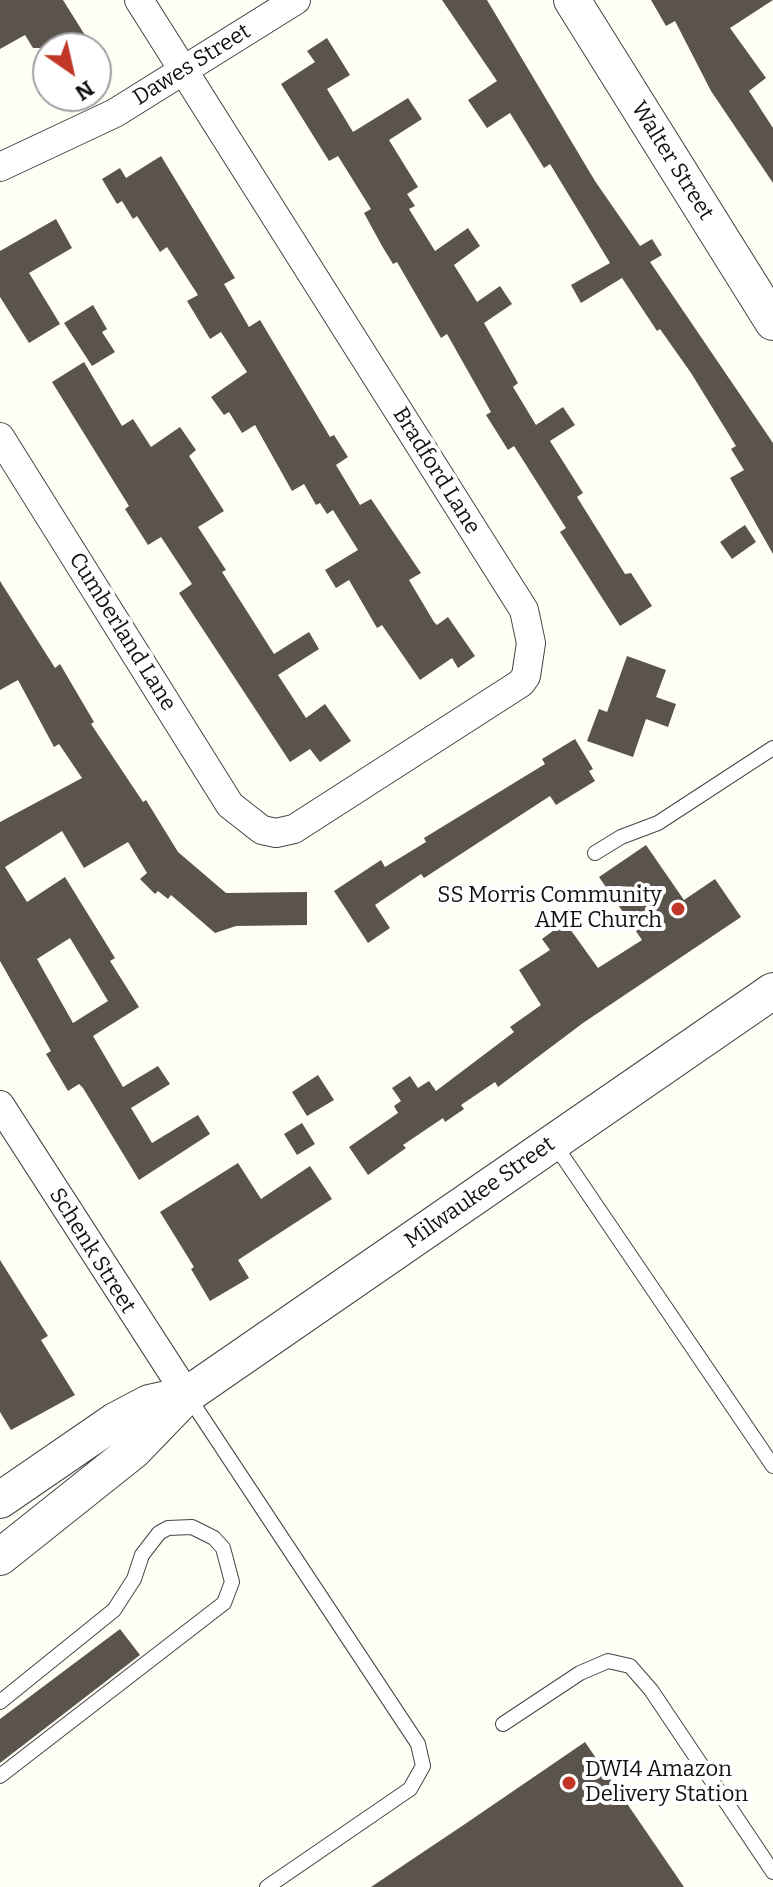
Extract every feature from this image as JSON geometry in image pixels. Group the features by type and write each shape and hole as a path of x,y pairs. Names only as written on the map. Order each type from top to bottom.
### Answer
{"street":[{"name":"Bradford Lane","path":"139,0 524,610 531,643 530,660 521,683 380,775 294,829 276,833 250,823"},
{"name":"Dawes Street","path":"0,167 115,113 296,0"},
{"name":"Walter Street","path":"572,0 773,322"},
{"name":"Cumberland Lane","path":"0,437 230,805 250,823"},
{"name":"Milwaukee Street","path":"0,1557 133,1451 187,1395 773,991"},
{"name":"Schenk Street","path":"0,1105 163,1363 187,1395"},
{"name":"Milwaukee Street","path":"0,1500 115,1421 149,1403 187,1395"}],"lane":[{"path":"595,853 621,837 658,823 773,748"},
{"path":"553,1142 773,1466"},
{"path":"187,1395 418,1744 423,1766 410,1789 267,1887"},
{"path":"0,1702 89,1634 114,1610 130,1586 142,1555 159,1533 168,1528 192,1527 214,1538 223,1548 232,1582 224,1603 0,1776"},
{"path":"503,1724 580,1673 608,1661 630,1666 651,1690 773,1872"}],"building":[{"path":"0,0 63,0 83,32 32,32 32,46 25,35 0,49"},
{"path":"442,0 487,0 595,181 640,246 652,239 662,255 650,262 773,443 773,554 730,478 744,470 731,449 736,446 691,373 660,329 657,331 622,278 581,303 571,285 610,263 550,164 544,168 510,113 487,128 468,100 497,81"},
{"path":"651,0 773,0 730,28 766,78 749,91 773,128 773,183 711,91 675,21 666,26"},
{"path":"327,38 350,75 327,89 353,132 408,98 422,119 389,140 418,187 407,194 415,206 409,209 435,251 468,228 480,246 454,265 477,302 500,286 512,304 484,323 518,383 513,387 536,425 563,407 575,425 550,441 583,493 577,497 625,574 631,573 652,606 620,626 560,532 566,528 514,446 508,450 486,415 491,412 447,334 441,338 397,262 393,264 382,246 364,213 371,209 338,156 329,161 281,84 315,62 307,51"},
{"path":"161,156 235,278 224,284 249,327 260,320 330,437 334,435 348,457 336,465 360,505 371,499 421,573 409,580 434,622 437,625 448,617 475,656 458,668 452,658 420,680 382,625 377,628 349,580 336,588 325,570 358,550 333,510 327,514 320,503 316,505 304,484 292,491 255,425 242,433 229,412 224,415 211,397 247,372 221,332 210,339 187,301 198,295 167,247 160,252 137,216 133,219 122,201 117,204 102,179 120,168 126,178"},
{"path":"56,219 72,248 29,273 60,324 29,343 0,297 0,251"},
{"path":"93,305 107,329 102,332 115,352 92,366 64,323"},
{"path":"84,362 122,426 133,419 151,447 180,427 196,450 189,456 224,511 198,527 226,570 222,572 274,654 309,632 319,649 278,675 306,718 325,704 351,741 320,762 310,749 290,762 179,593 192,584 161,537 148,545 125,509 129,506 52,382"},
{"path":"745,525 756,542 732,559 720,542"},
{"path":"0,581 55,668 60,664 94,722 91,724 143,802 146,800 178,852 226,893 307,892 307,925 236,926 215,933 171,895 168,899 158,891 155,894 140,879 147,873 128,842 84,868 62,831 5,867 27,902 65,877 115,958 110,961 139,1007 93,1036 123,1087 158,1066 170,1084 131,1108 152,1143 198,1115 210,1134 139,1180 83,1088 79,1084 68,1091 46,1054 51,1051 0,961 0,822 82,778 59,744 54,747 18,680 0,690","holes":["70,938 108,1001 73,1023 37,959"]},
{"path":"627,656 666,670 656,697 676,704 668,727 646,719 633,757 587,741 599,709 607,712"},
{"path":"575,739 593,769 589,771 595,781 556,805 550,796 424,878 421,874 375,905 390,928 368,943 334,891 381,860 385,867 426,842 424,838 545,764 542,759"},
{"path":"646,845 684,900 715,879 741,917 583,1023 498,1087 495,1082 461,1105 464,1109 445,1122 443,1118 403,1145 406,1148 368,1175 349,1147 398,1113 394,1106 401,1101 392,1088 410,1076 418,1088 429,1081 436,1091 514,1032 510,1027 541,1005 519,970 550,950 542,939 565,922 598,968 642,940 599,877"},
{"path":"318,1075 334,1100 307,1116 292,1092"},
{"path":"302,1123 315,1144 297,1155 284,1134"},
{"path":"238,1163 261,1199 310,1166 332,1199 238,1260 249,1278 210,1301 191,1269 194,1267 160,1212"},
{"path":"0,1260 48,1336 41,1340 75,1395 11,1430 0,1412"},
{"path":"120,1629 140,1655 0,1763 0,1719"},
{"name":"DWI4 Amazon Delivery Station","path":"585,1742 684,1887 371,1887 465,1824"}],"place":[{"name":"SS Morris Community AME Church","path":"678,909"},
{"name":"DWI4 Amazon Delivery Station","path":"569,1783"}]}
